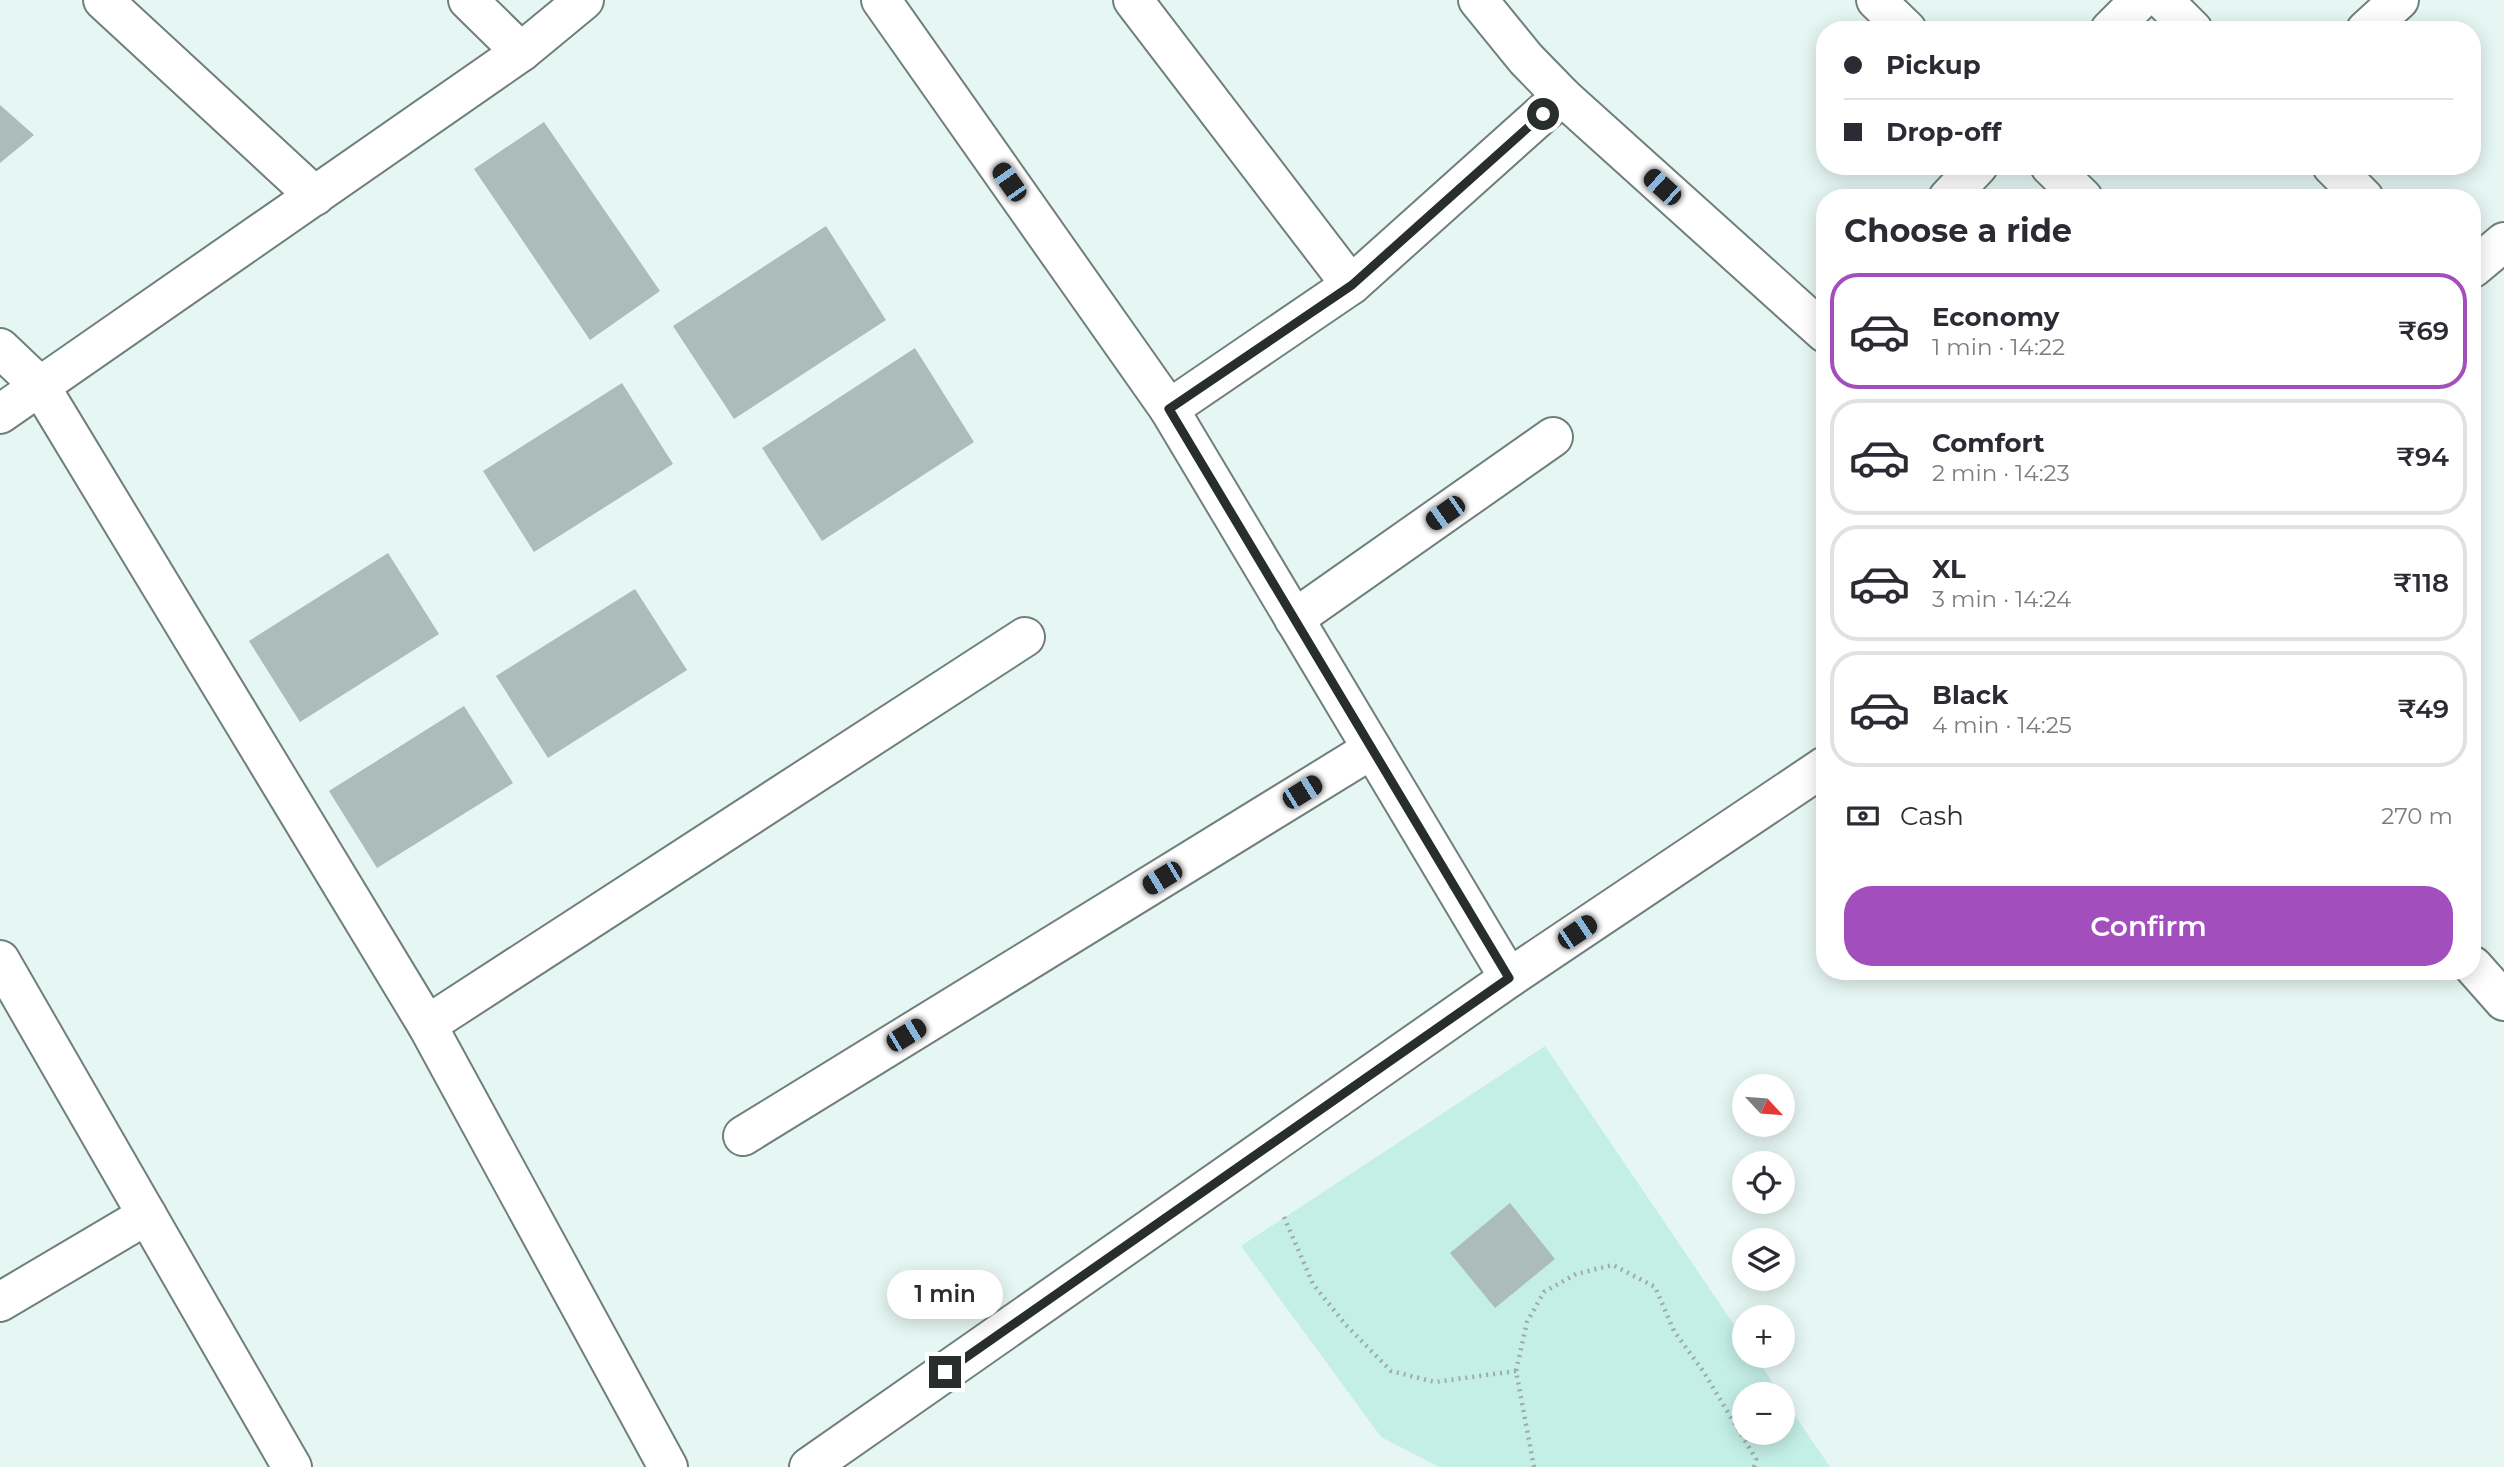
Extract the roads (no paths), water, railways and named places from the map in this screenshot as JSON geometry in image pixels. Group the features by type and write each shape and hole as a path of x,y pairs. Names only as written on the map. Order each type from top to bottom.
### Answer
{"street":[{"path":"103,0 315,195"},
{"path":"468,0 521,52"},
{"path":"0,414 521,52 584,0"},
{"path":"881,0 1169,409 1509,978"},
{"path":"1133,0 1352,285"},
{"path":"1478,0 1526,59 1562,96 1816,324"},
{"path":"1876,0 1898,21"},
{"path":"2119,21 2140,0"},
{"path":"2163,0 2184,21"},
{"path":"2376,21 2399,0"},
{"path":"1169,409 1352,285 1562,96"},
{"path":"1956,189 1970,175"},
{"path":"2059,175 2074,189"},
{"path":"2341,175 2355,189"},
{"path":"2481,261 2504,242"},
{"path":"0,348 40,386 428,1025 667,1467"},
{"path":"1294,619 1553,437"},
{"path":"428,1025 1025,637"},
{"path":"743,1136 1372,748"},
{"path":"809,1467 1509,978 1816,772"},
{"path":"0,960 292,1467"},
{"path":"2481,974 2504,1001"},
{"path":"0,1302 147,1215"}]}
